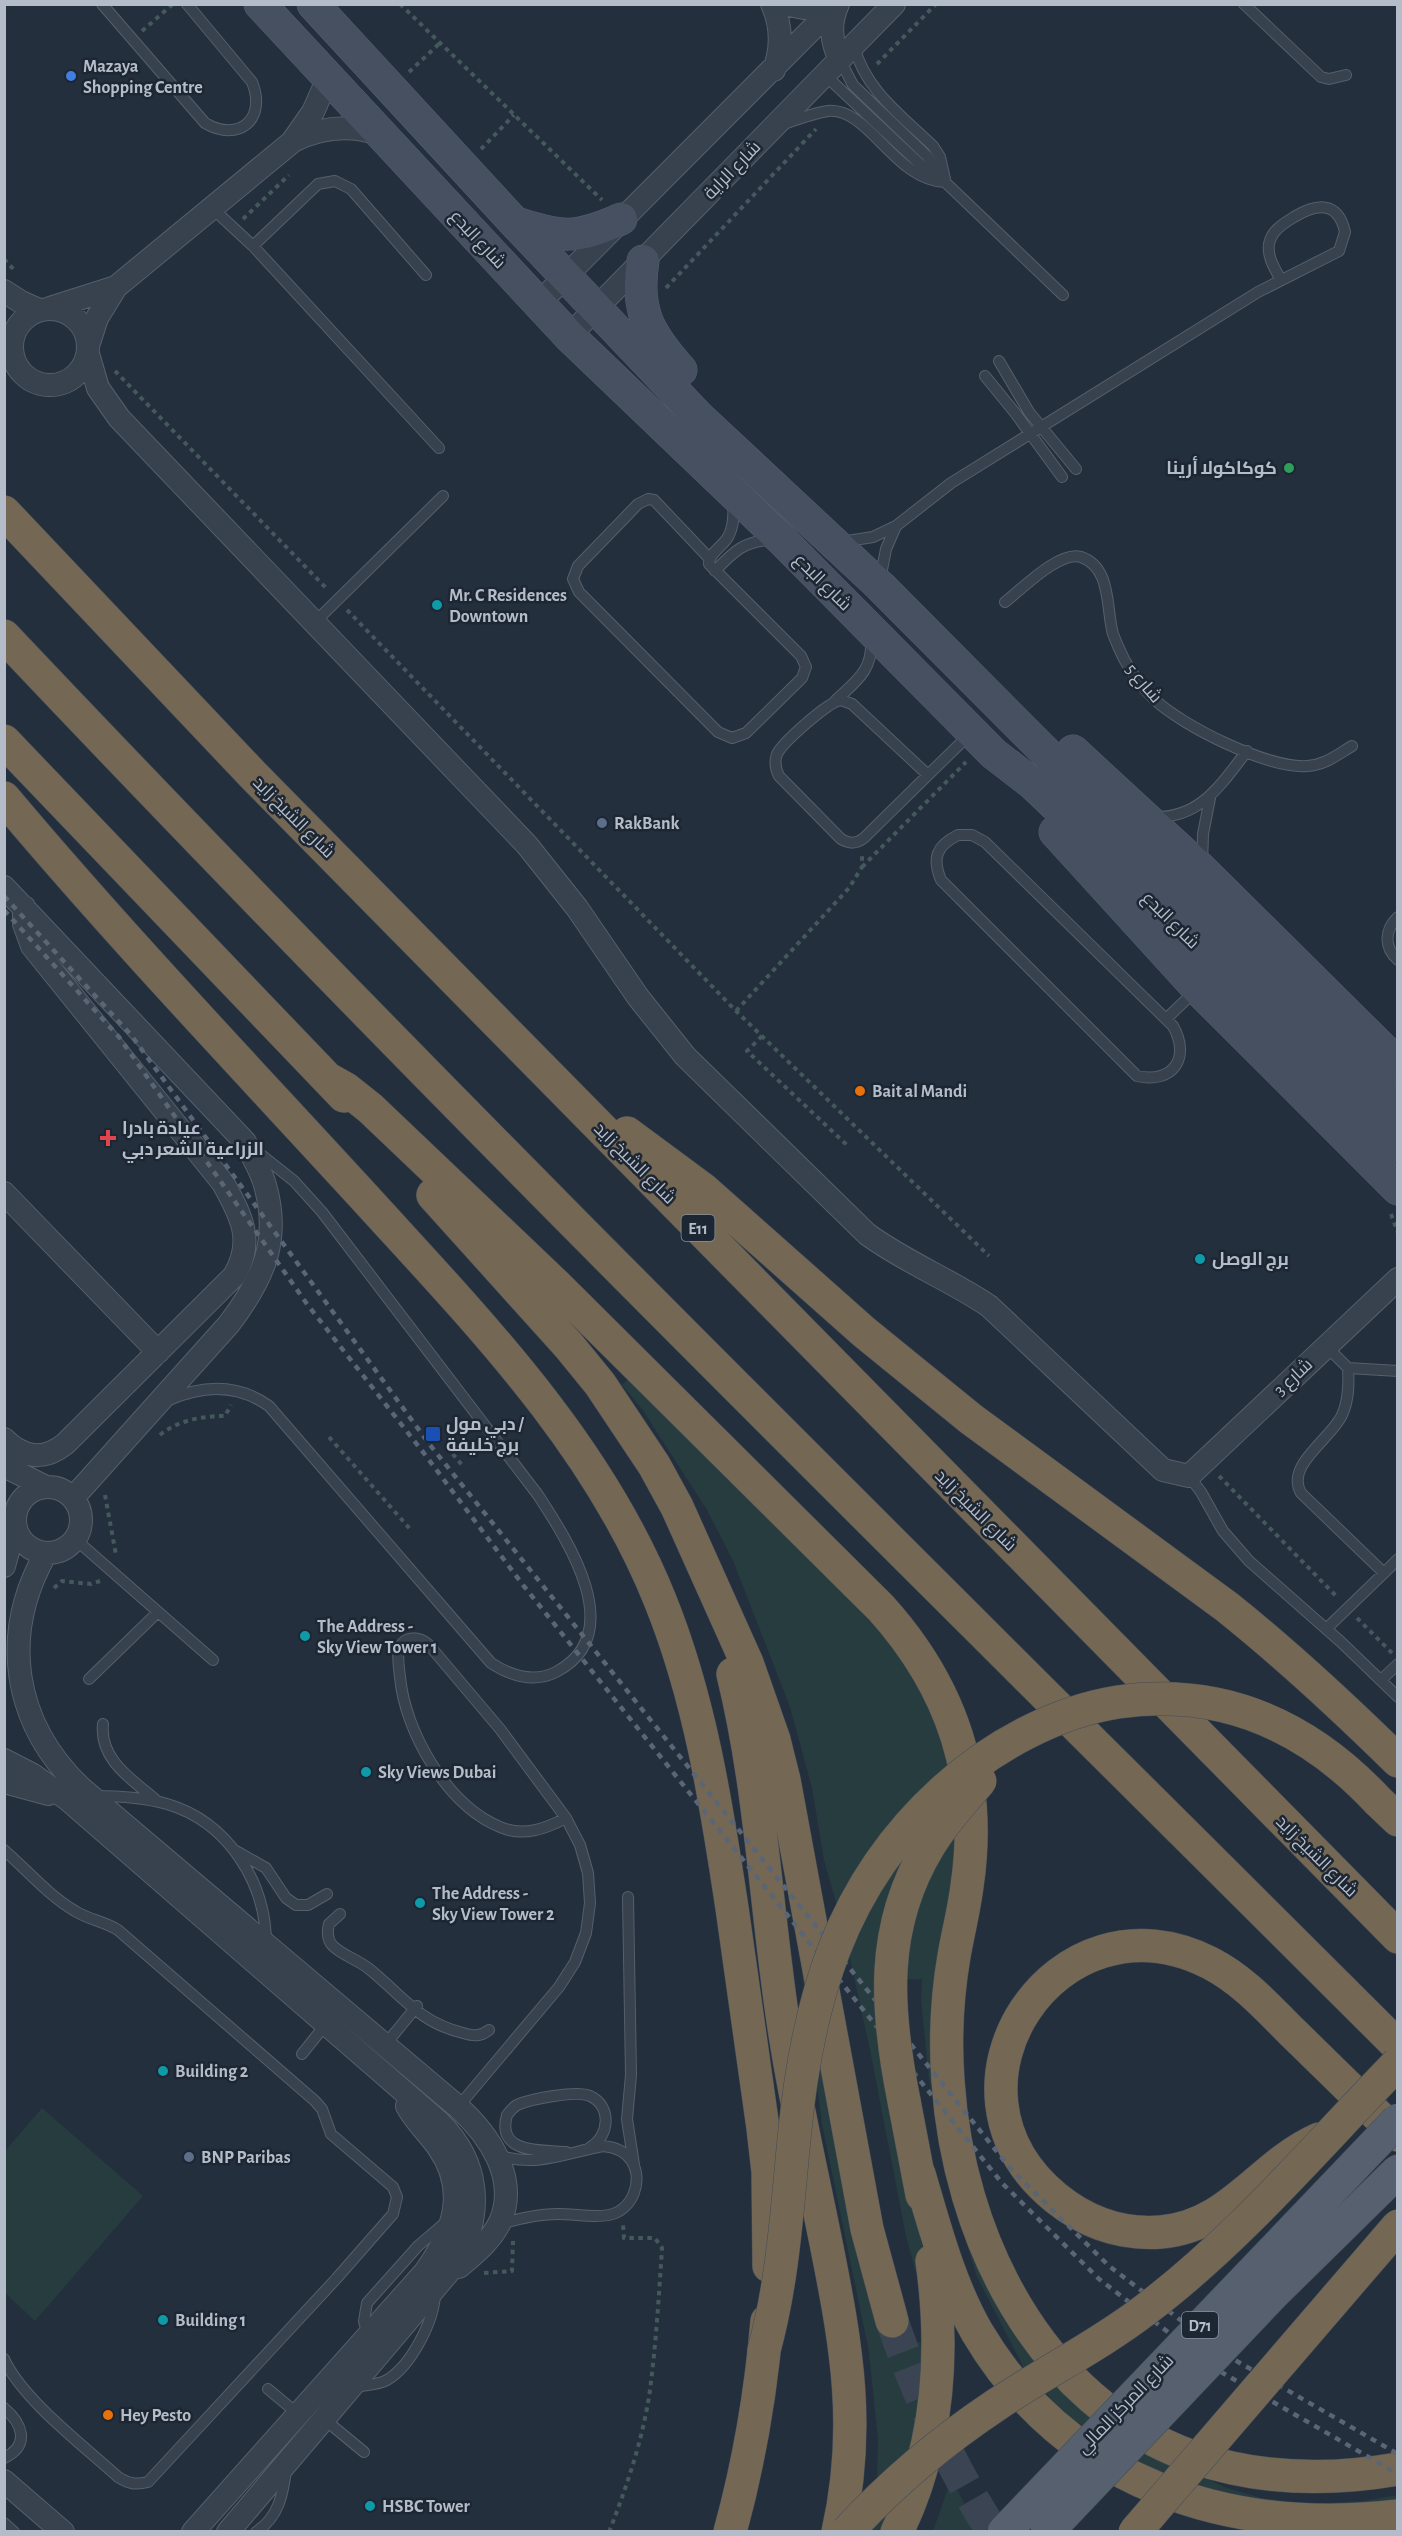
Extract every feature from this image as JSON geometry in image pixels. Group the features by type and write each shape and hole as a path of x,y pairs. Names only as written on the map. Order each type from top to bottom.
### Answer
{"highway":[{"name":"شارع الشيخ زايد","path":"4,512 253,775 1398,1937"},
{"path":"4,636 216,861 485,1134 1398,2046"},
{"path":"4,741 330,1080 569,1346 628,1423 673,1498 747,1663 774,1740 784,1780 867,2229 892,2320"},
{"path":"4,798 177,996 458,1300 527,1381 587,1462 637,1550 676,1643 704,1741 722,1841 764,2128 768,2172 770,2261 764,2350 748,2457 730,2532"},
{"path":"330,1080 346,1089 370,1108 581,1310 881,1608 912,1645 933,1679 958,1738 971,1802 969,1876 954,1958 947,2020 948,2080 955,2140 968,2198 988,2254 1001,2282 1032,2332 1070,2377 1107,2409 1139,2431 1192,2456 1250,2471 1280,2475 1340,2477 1398,2469"},
{"path":"554,1082 704,1190 917,1376 1027,1461 1227,1607 1338,1702 1398,1761"},
{"path":"712,1588 749,1751 784,2026 847,2355 850,2443 844,2506 838,2532"},
{"path":"764,2350 782,2273 794,2136 807,2046 821,1988 841,1931 876,1866 917,1816 966,1771 1014,1740 1071,1714 1112,1703 1154,1698 1196,1701 1238,1709 1296,1733 1332,1757 1388,1810"},
{"path":"1338,1702 1398,1740"},
{"path":"897,2532 915,2489 932,2427 939,2364 938,2301 919,2174 894,2043 889,1989 894,1939 910,1883 928,1846 958,1806 1014,1740"},
{"path":"1329,2135 1293,2154 1225,2209 1205,2220 1184,2228 1162,2232 1139,2232 1098,2224 1070,2208 1046,2190 1020,2160 1005,2126 1001,2088 1007,2050 1015,2028 1040,1990 1077,1962 1122,1947 1167,1949 1188,1954 1228,1973 1246,1987 1398,2135"},
{"path":"847,2532 888,2491 963,2428 1029,2384 1104,2339 1182,2281 1213,2253 1398,2063"},
{"path":"919,2174 953,2282 977,2332 1004,2370 1028,2398 1047,2418 1091,2452 1139,2480 1165,2491 1245,2514 1328,2521 1398,2516"},
{"path":"1135,2532 1398,2226"},
{"path":"1381,2532 1398,2526"}],"main road":[{"name":"شارع البدع","path":"261,4 379,134 569,336 781,539 866,625 964,740 994,754 1033,784 1398,1146"},
{"name":"شارع البدع","path":"313,4 514,222 699,417 880,586 1398,1106"},
{"path":"514,222 552,234 573,235 594,231 621,219"},
{"path":"643,261 640,287 643,312 658,344 694,386 699,417"},
{"path":"993,699 1020,710 1046,726 1202,870 1398,1064"},
{"path":"994,754 1003,771 1025,800 1197,988 1398,1190"},
{"name":"شارع المركز المالي","path":"1004,2532 1398,2120"},
{"name":"شارع المركز المالي","path":"1047,2532 1273,2294 1398,2171"}],"street":[{"path":"772,4 780,34 778,58 774,70"},
{"path":"784,4 804,8 832,4"},
{"path":"538,303 838,4"},
{"path":"838,4 832,25 832,37 840,61"},
{"name":"شارع الراية","path":"569,336 894,4"},
{"path":"328,78 313,112 292,142 116,287 97,318 94,354 98,388 119,418 527,845 577,908 661,1027 711,1082 867,1234 888,1250 963,1288 988,1306 1163,1470 1196,1468"},
{"path":"292,142 328,129 354,128 379,134"},
{"path":"11,284 21,302 69,314 77,320 94,354"},
{"path":"94,354 71,379 52,386 42,385 33,382 18,368 11,349 12,339 22,320 45,309 116,287"},
{"path":"4,312 12,339"},
{"path":"4,887 245,1142 265,1183 271,1211 271,1241 264,1269 250,1296 229,1324 73,1498"},
{"path":"4,1439 25,1454 35,1456 56,1451 234,1276 245,1250 245,1236 234,1203 215,1170 32,946 24,924 24,907"},
{"path":"4,1193 158,1352"},
{"name":"شارع 3","path":"1196,1468 1398,1279"},
{"path":"4,1466 44,1486 65,1491 73,1498 81,1518 80,1529 75,1539 67,1547 46,1553 32,1550 21,1540 4,1494"},
{"path":"4,1566 24,1496 33,1489 44,1486"},
{"path":"46,1553 26,1584 12,1639 15,1677 28,1713 45,1746 68,1775 92,1796 458,2107 486,2137 496,2154 503,2173 507,2197 499,2224 484,2246 437,2288"},
{"path":"4,1760 33,1775 67,1799 441,2124 462,2152 470,2169 475,2207 467,2244 458,2261 228,2532"},
{"path":"4,1782 67,1799"},
{"path":"312,1984 322,2021"},
{"path":"194,2532 430,2264 444,2244 454,2217 454,2188 446,2161 411,2113 396,2085"},
{"path":"441,2124 458,2107"},
{"path":"4,2481 63,2532"}],"lane":[{"path":"102,4 205,123 218,130 233,131 247,124 256,112 258,96 252,82 187,4"},
{"path":"1244,4 1321,77 1329,79 1346,75"},
{"path":"840,61 860,66 870,84 933,146 944,169 945,182"},
{"path":"840,61 921,166 945,182 1063,295"},
{"path":"840,61 853,85 927,156 945,182"},
{"path":"776,126 828,111 841,113 857,121 916,175 935,182 945,182"},
{"path":"253,246 318,184 335,181 351,189 426,275"},
{"path":"835,542 861,540 896,526 951,483 1281,280 1339,251 1345,232 1335,213 1322,207 1314,207 1275,231 1269,246 1269,254 1281,280"},
{"path":"212,208 253,246 439,448"},
{"path":"999,361 1018,396 1076,468"},
{"path":"985,376 1011,407 1062,477"},
{"path":"709,558 725,542 732,528 732,493"},
{"path":"314,623 443,496"},
{"path":"648,499 654,500 709,558 709,564 715,571 801,656 806,667 802,678 746,732 732,738 724,737 710,724 579,592 573,579 578,566 638,504 648,499"},
{"path":"880,586 884,555 896,526"},
{"path":"715,571 733,552 746,544 760,540 781,539"},
{"name":"شارع 5","path":"1005,602 1058,560 1070,556 1082,557 1092,564 1101,576 1107,594 1113,633 1137,680 1155,700 1176,716 1247,752 1281,764 1305,766 1324,763 1352,746"},
{"path":"866,625 871,640 870,661 865,671 779,750 775,763 779,776 841,839 849,843 858,842 964,740"},
{"path":"835,701 847,701 852,704 928,775"},
{"path":"1143,816 1157,818 1186,813 1210,798 1247,752"},
{"path":"1202,870 1203,834 1210,798"},
{"path":"958,835 972,835 985,842 1166,1018 1180,1039 1181,1053 1176,1066 1165,1076 1151,1079 1137,1076 941,880 936,867 938,853 945,841 958,835"},
{"path":"1398,916 1389,929 1387,938 1388,948 1398,960"},
{"path":"1166,1018 1197,988"},
{"path":"153,1409 192,1392 211,1388 231,1389 257,1398 280,1416 491,1663 505,1672 521,1677 537,1677 553,1673 567,1665 579,1654 588,1640 592,1623 592,1607 566,1541 538,1495 316,1204 294,1181 245,1142"},
{"path":"1326,1346 1348,1368 1398,1371"},
{"path":"1348,1368 1349,1388 1342,1414 1335,1426 1301,1467 1296,1480 1301,1492 1384,1573"},
{"path":"1196,1468 1232,1542 1249,1561 1398,1697"},
{"path":"75,1539 213,1660"},
{"path":"1326,1629 1398,1559"},
{"path":"89,1679 157,1613"},
{"path":"458,2107 559,1987 575,1962 586,1933 590,1903 588,1874 580,1845 566,1818 500,1729 429,1645 422,1639 413,1638 405,1641 400,1649 399,1658 401,1684 407,1710 428,1758 443,1780 461,1799 482,1816 501,1827 523,1832 546,1829 566,1818"},
{"path":"1381,1680 1398,1664"},
{"path":"103,1724 102,1735 109,1756 157,1802"},
{"path":"92,1796 126,1797 157,1802 200,1819 234,1850 266,1868 278,1882 286,1898 296,1905 308,1905 327,1894"},
{"path":"4,1850 67,1906 117,1930 315,2101 322,2109 331,2134 393,2187 398,2204 393,2214 336,2279 148,2482 137,2485 127,2483 118,2477 25,2392 4,2359"},
{"path":"234,1850 259,1893 264,1911 266,1944"},
{"path":"628,1897 631,2075 627,2119 633,2165"},
{"path":"340,1914 329,1924 327,1932 333,1946 372,1971 416,2008 426,2020 454,2031 477,2036 489,2030"},
{"path":"385,2045 416,2008"},
{"path":"302,2054 322,2021"},
{"path":"496,2154 509,2159 536,2161 575,2153 595,2145 606,2129 604,2110 591,2096 572,2093 526,2102 512,2109 507,2115 505,2131 514,2144 529,2149 575,2153"},
{"path":"499,2224 543,2215 610,2215 622,2209 635,2190 637,2174 629,2157 612,2147 586,2149"},
{"path":"268,2389 298,2414"},
{"path":"4,2408 19,2423 21,2432 17,2448 4,2458"},
{"path":"324,2420 364,2452"},
{"path":"256,2532 273,2517 280,2504 288,2462"},
{"path":"4,2523 14,2532"}],"path":[{"path":"132,39 173,4"},
{"path":"400,4 621,219"},
{"path":"870,84 877,64 936,4"},
{"path":"391,89 440,43"},
{"path":"643,312 827,117 828,111"},
{"path":"463,167 514,115"},
{"path":"4,259 11,284"},
{"path":"94,354 338,600 736,1011 989,1256"},
{"path":"736,1011 849,888 862,867 970,758 964,740"},
{"path":"858,842 862,854 862,867"},
{"path":"762,1036 747,1051 849,1147"},
{"path":"154,1441 168,1429 186,1421 209,1416 225,1416 231,1404 231,1389"},
{"path":"329,1437 410,1529"},
{"path":"447,1447 462,1465"},
{"path":"1196,1468 1348,1609 1398,1659"},
{"path":"53,1588 62,1581 91,1584 99,1581 116,1560 106,1508 106,1489"},
{"path":"609,2532 639,2444 650,2392 662,2248 655,2238 624,2238 622,2209"}],"green space":[{"path":"628,1379 840,1590 891,1644 919,1683 955,1763 957,2105 1006,2304 1166,2460 1227,2488 1262,2498 1308,2504 1363,2501 1397,2495 1397,2516 1195,2496 1064,2414 1024,2368 977,2277 961,2225 929,2079 921,1999 922,1979 875,1980 909,2189 926,2262 927,2314 906,2236 870,2050 843,1927 824,1860 812,1788 790,1707 734,1563 707,1510 642,1409 622,1385"},
{"path":"794,1885 877,2296 894,2350 936,2337 901,2531 867,2531 877,2480 878,2440 869,2352 822,2124 803,1981"},
{"path":"42,2108 143,2196 35,2321 5,2293 4,2152"},
{"path":"951,2480 956,2487 978,2531 933,2531"}],"tunnel":[{"path":"892,2321 936,2430 993,2532"}],"railway":[{"path":"4,896 131,1035 430,1445 1010,2168 1109,2266 1228,2356 1398,2454"},
{"path":"4,910 119,1037 307,1304 523,1585 1002,2183 1099,2279 1216,2369 1398,2474"}],"place":[{"name":"Mazaya Shopping Centre","path":"71,76"},
{"name":"كوكاكولا أرينا","path":"1289,468"},
{"name":"Mr. C Residences Downtown","path":"437,605"},
{"name":"RakBank","path":"602,823"},
{"name":"Bait al Mandi","path":"860,1091"},
{"name":"عيادة بادرا الزراعية الشعر دبي","path":"108,1138"},
{"name":"برج الوصل","path":"1200,1259"},
{"name":"دبي مول / برج خليفة","path":"433,1434"},
{"name":"The Address - Sky View Tower 1","path":"305,1636"},
{"name":"Sky Views Dubai","path":"366,1772"},
{"name":"The Address - Sky View Tower 2","path":"420,1903"},
{"name":"Building 2","path":"163,2071"},
{"name":"BNP Paribas","path":"189,2157"},
{"name":"Building 1","path":"163,2320"},
{"name":"Hey Pesto","path":"108,2415"},
{"name":"HSBC Tower","path":"370,2506"}]}
